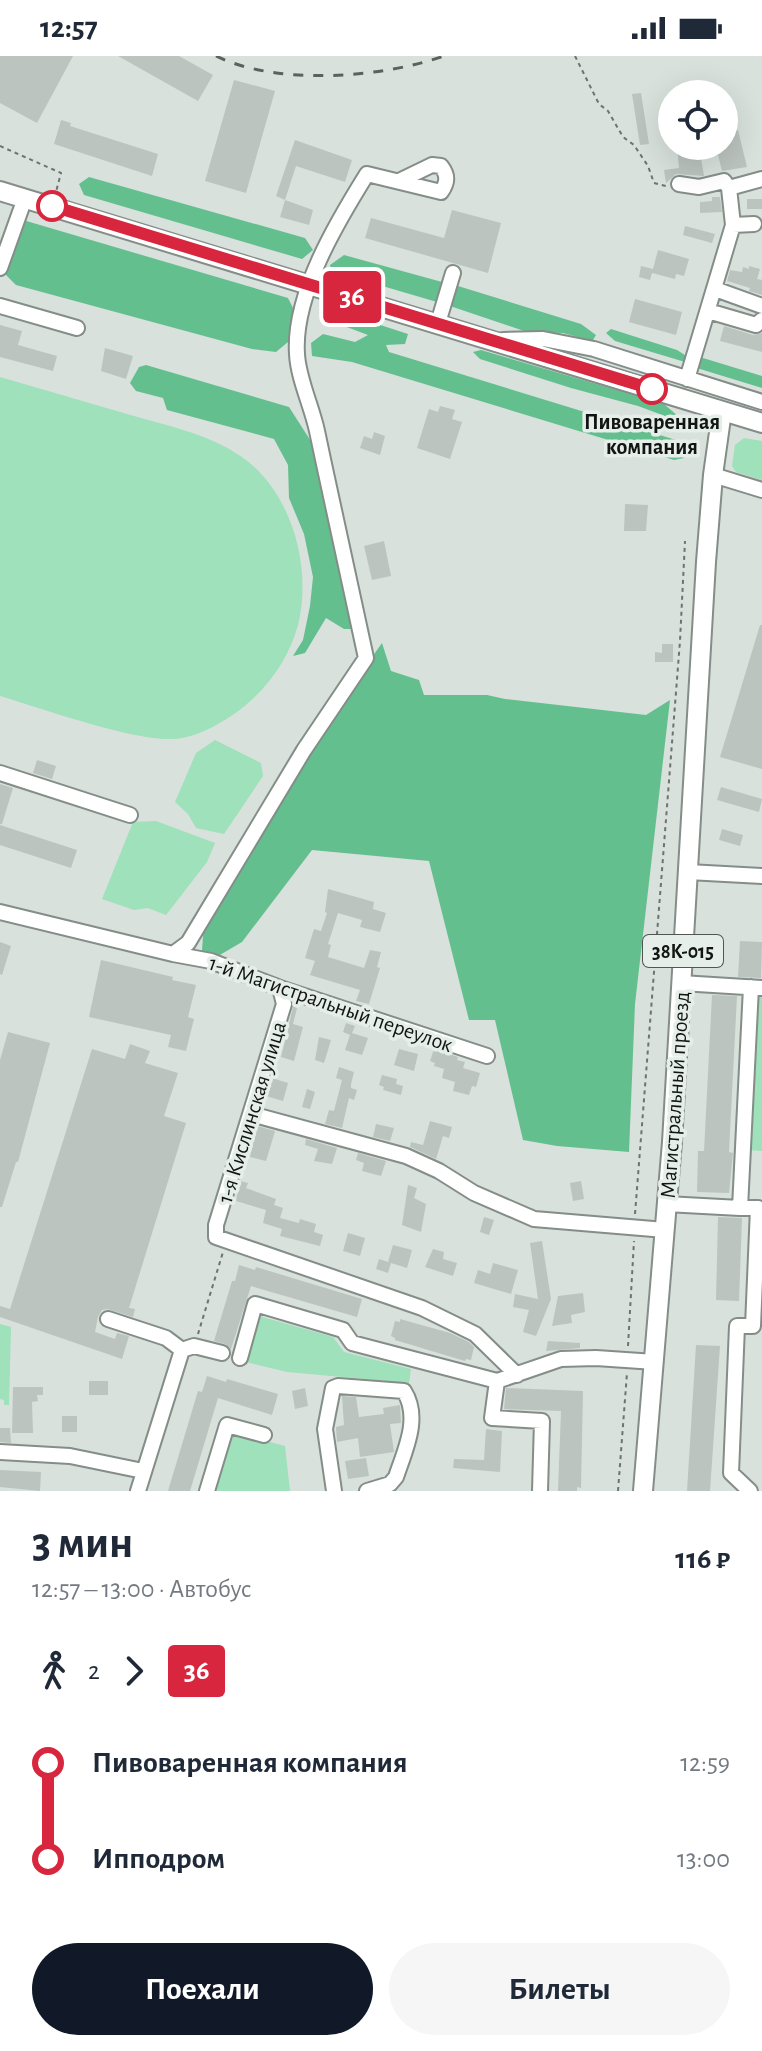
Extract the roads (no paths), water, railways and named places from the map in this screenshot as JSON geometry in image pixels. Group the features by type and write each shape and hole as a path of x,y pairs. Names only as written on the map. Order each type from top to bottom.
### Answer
{"main road":[{"path":"0,191 762,423"},
{"name":"Магистральный проезд","path":"643,1491 665,1230 713,475 722,411"}],"street":[{"path":"173,954 188,943 304,750 366,658 297,355 300,319 311,284 339,219 367,174 399,181"},
{"path":"729,188 762,179"},
{"path":"679,184 699,187 724,181 729,188 733,225 687,379"},
{"path":"0,268 25,198"},
{"path":"733,225 754,224"},
{"path":"438,323 453,273"},
{"path":"715,289 762,306"},
{"path":"0,306 77,328"},
{"path":"708,311 756,325 762,320"},
{"path":"495,340 543,339 569,343 762,402"},
{"path":"713,475 762,490"},
{"path":"0,773 130,815"},
{"path":"688,872 762,876"},
{"name":"1-й Магистральный переулок","path":"0,912 211,961 280,988 487,1056"},
{"path":"681,983 756,987 740,1208"},
{"name":"1-я Кислинская улица","path":"280,988 284,1004 216,1225 221,1238 422,1308 475,1334 517,1375"},
{"path":"251,1114 406,1156 439,1171 474,1193 534,1219 665,1230"},
{"path":"666,1204 760,1208 753,1326 737,1326 731,1473 750,1491"},
{"path":"240,1358 255,1304 343,1330 352,1343 497,1381 561,1359 655,1362"},
{"path":"108,1319 188,1348 222,1353"},
{"path":"138,1491 188,1348"},
{"path":"497,1381 492,1418 542,1421 540,1491"},
{"path":"334,1491 325,1429 333,1388 404,1391 410,1401 412,1424 396,1477 390,1484 367,1491"},
{"path":"207,1491 227,1425 264,1435"},
{"path":"0,1452 70,1456 143,1471"}],"railway":[{"path":"216,56 268,72 329,76 390,70 444,56"}],"place":[{"name":"Пивоваренная компания","path":"652,389"}]}
